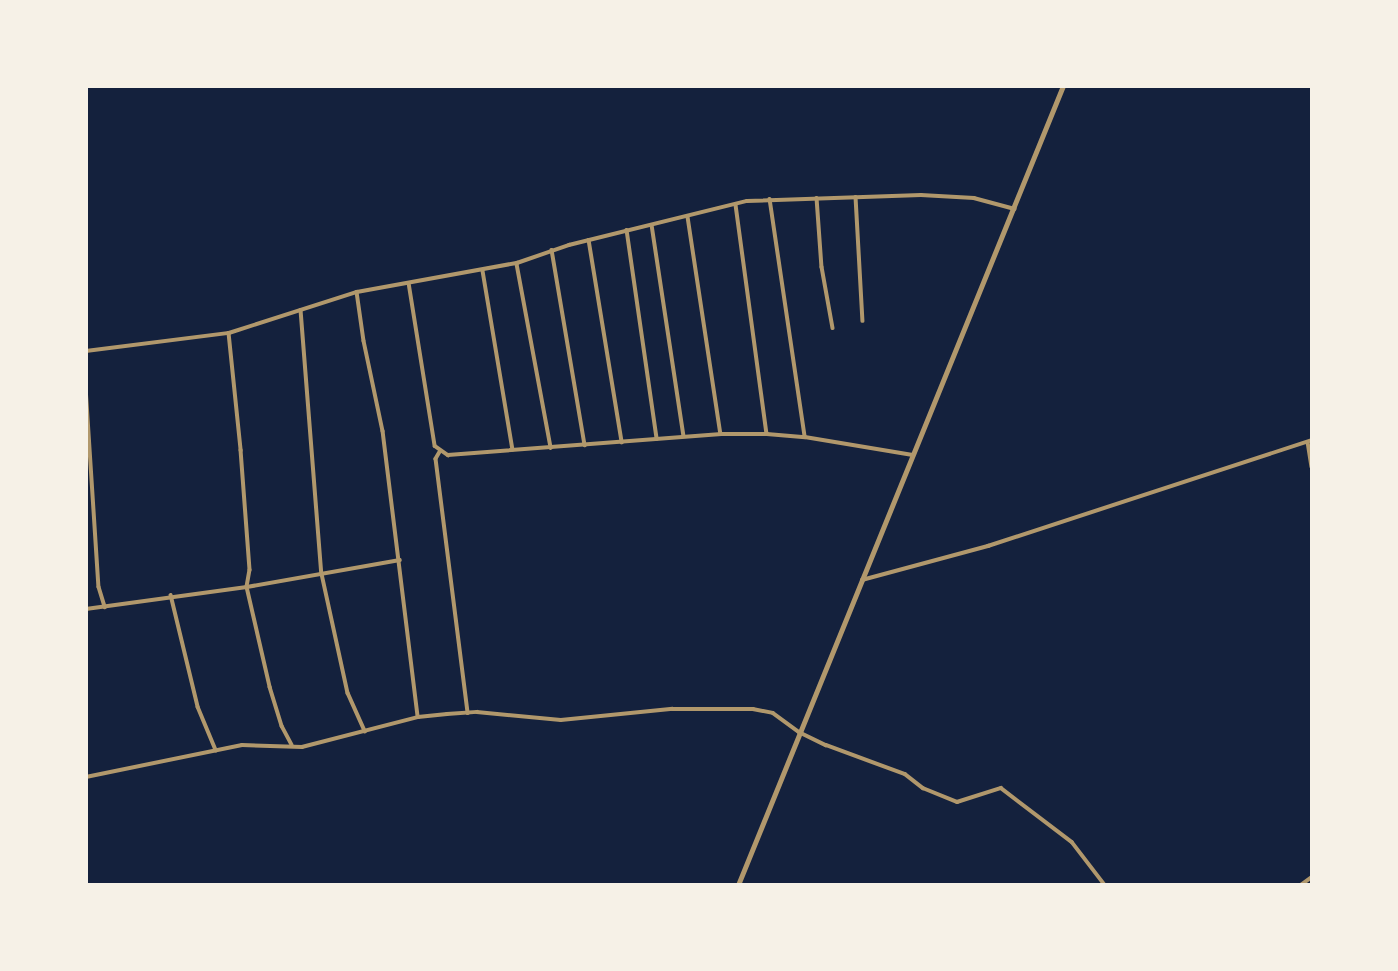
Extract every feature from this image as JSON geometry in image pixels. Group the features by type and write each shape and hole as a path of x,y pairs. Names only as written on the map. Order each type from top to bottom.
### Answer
{"street":[{"path":"738,885 1063,86"},
{"path":"856,197 863,321"},
{"path":"86,351 229,333 357,292 483,271 627,230 770,199 964,197 1015,209"},
{"path":"817,198 822,267 833,328"},
{"path":"770,199 805,437"},
{"path":"736,205 767,434"},
{"path":"688,217 721,434"},
{"path":"652,225 684,436"},
{"path":"627,230 657,439"},
{"path":"589,240 622,442"},
{"path":"552,250 585,445"},
{"path":"517,263 551,448"},
{"path":"483,271 513,450"},
{"path":"409,283 435,446 448,455 684,436 767,434 805,437 912,455"},
{"path":"357,292 364,341 383,431 418,718"},
{"path":"301,310 322,574 348,693 365,731"},
{"path":"229,333 250,570 247,587 270,687 282,726 292,745"},
{"path":"86,387 99,587 105,607"},
{"path":"862,580 988,546 1310,441 1312,467"},
{"path":"440,452 436,459 468,713"},
{"path":"86,609 171,595 247,587 400,560"},
{"path":"171,595 198,707 216,750"},
{"path":"86,777 242,745 302,747 418,718 468,713 553,720 672,709 753,709 773,713 799,732 905,774 923,788 957,802 1001,788 1072,842 1105,885"},
{"path":"1301,885 1312,877"}]}
